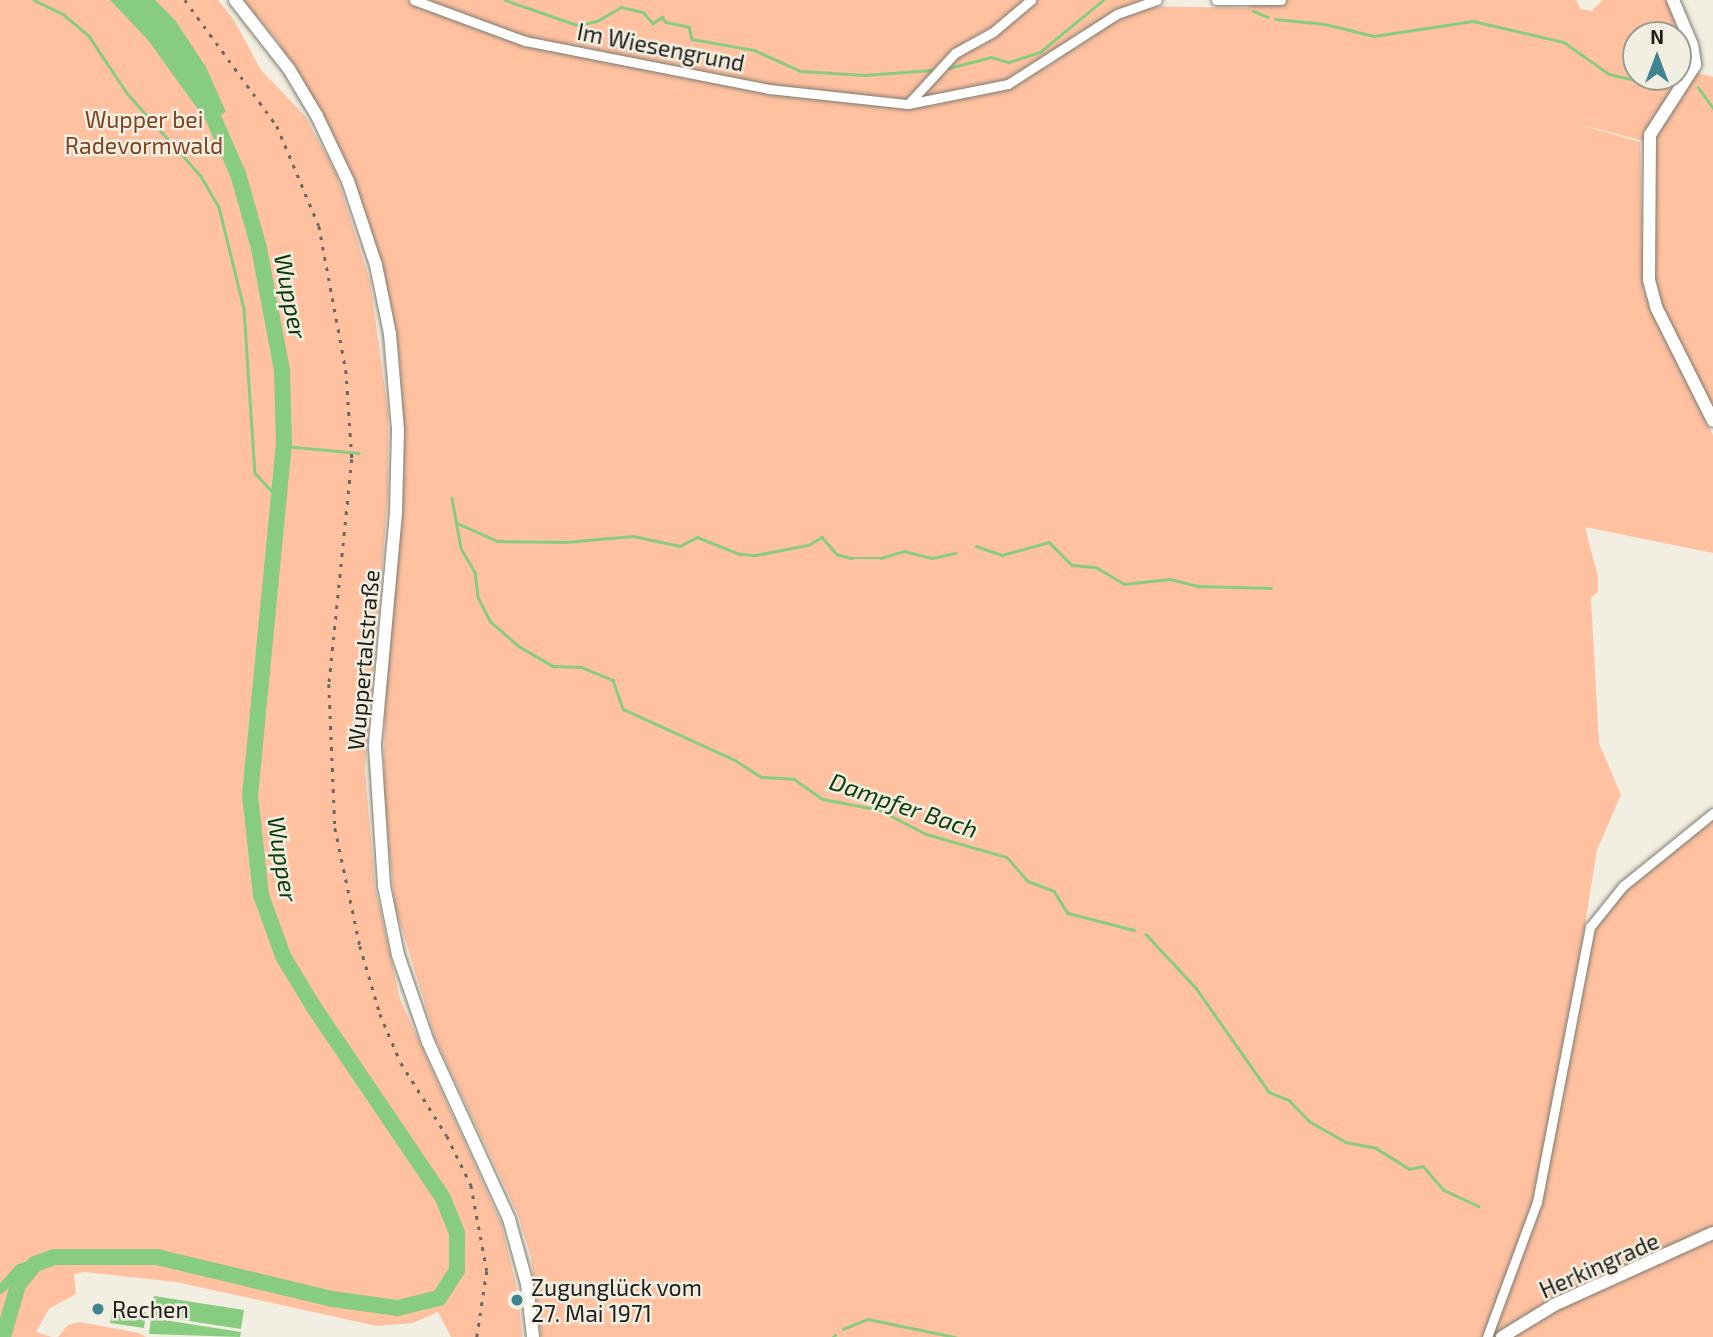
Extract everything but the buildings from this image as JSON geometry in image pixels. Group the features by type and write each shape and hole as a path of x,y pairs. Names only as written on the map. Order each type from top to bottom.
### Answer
{"main road":[{"name":"Wuppertalstraße","path":"234,0 277,52 317,116 348,181 376,265 390,334 398,430 396,513 375,746 384,886 398,955 428,1042 513,1230 527,1284 533,1337"},
{"path":"1674,0 1692,45 1695,65 1688,83 1663,110 1652,130 1648,150 1651,291 1713,421"},
{"name":"Herkingrade","path":"1503,1337 1554,1305 1668,1257 1713,1233"}],"street":[{"name":"Im Wiesengrund","path":"414,0 525,41 769,89 908,104 1008,84 1117,14 1157,0"},
{"path":"908,104 956,53 993,32 1031,0"},
{"path":"1216,0 1281,0"},
{"path":"1487,1337 1537,1202 1590,927 1623,886 1713,813"}],"green space":[{"name":"Wupper bei Radevormwald","path":"0,0 218,0 234,20 261,70 305,116 336,173 370,281 388,411 388,495 365,769 375,887 400,999 501,1223 518,1293 522,1337 451,1337 438,1312 413,1323 377,1326 176,1282 85,1272 74,1274 76,1294 49,1309 36,1332 52,1337 0,1337"},
{"path":"242,0 411,0 466,25 524,43 776,93 907,106 937,103 815,96 525,41 414,0 1157,0 1131,6 1117,14 1023,77 971,95 1009,86 1048,66 1137,6 1249,8 1249,3 1256,2 1216,0 1576,0 1581,9 1591,11 1603,0 1671,0 1680,21 1622,21 1622,91 1677,91 1656,117 1647,142 1567,121 1640,142 1644,292 1713,435 1713,553 1585,527 1598,577 1598,592 1591,598 1599,743 1621,795 1597,850 1551,1134 1591,927 1625,887 1713,815 1713,1231 1553,1307 1669,1259 1713,1235 1713,1337 541,1337 531,1257 518,1215 436,1040 395,906 384,797 385,696 404,467 400,364 390,300 369,223 336,141 277,40"},
{"path":"1694,72 1713,77 1713,421 1656,307 1649,141 1682,91 1692,91"},
{"path":"80,1322 139,1333 146,1337 58,1337 68,1325"}],"shaded area":[{"path":"110,0 155,0 175,20 206,67 226,112 207,122 148,40"},
{"path":"154,1296 244,1310 241,1329 151,1315"},
{"path":"113,1307 146,1312 144,1328 110,1323"},
{"path":"151,1318 241,1332 240,1337 149,1334"}],"waterway":[{"path":"34,0 63,14 89,36 127,93 201,176 219,207 244,309 255,473 279,499"},
{"path":"505,0 577,25 597,21 621,7 643,12 653,23 662,17 666,22 689,27 692,39 754,50 801,71 864,75 931,70"},
{"path":"949,68 991,57 1009,62 1040,52 1103,0"},
{"path":"1253,11 1268,17"},
{"path":"1275,19 1325,24 1374,36 1473,21 1564,42 1609,74 1622,77"},
{"path":"1698,87 1713,108"},
{"name":"Wupper","path":"3,1337 18,1285 35,1264 54,1257 157,1257 332,1299 398,1308 439,1298 457,1270 457,1233 443,1198 313,1006 283,956 261,895 250,796 284,446 282,370 259,248 238,174 206,101"},
{"name":"Dampfer Bach","path":"284,446 359,453"},
{"name":"Dampfer Bach","path":"452,498 461,548 475,572 478,597 491,622 517,645 553,666 581,667 613,680 623,709 735,760 761,777 794,779 823,799 880,810 926,834 1007,857 1028,881 1054,891 1068,913 1134,930"},
{"path":"457,523 497,541 565,542 633,536 680,546 697,537 740,554 756,555 808,545 822,537 837,554 851,558 881,558 904,551 932,558 955,553"},
{"path":"976,546 1002,555 1049,542 1072,565 1096,567 1124,584 1170,579 1199,586 1271,588"},
{"name":"Dampfer Bach","path":"1146,934 1196,988 1269,1092 1289,1100 1309,1121 1346,1142 1376,1148 1409,1169 1423,1166 1444,1190 1478,1206"},
{"path":"0,1289 19,1268 39,1261"},
{"name":"Wupper","path":"439,1298 443,1303"},
{"path":"843,1329 868,1319 955,1337"}],"railway":[{"path":"185,0 277,126 319,226 346,370 352,459 329,684 335,828 360,946 380,1014 401,1063 447,1136 471,1185 487,1271 477,1337"}],"place":[{"name":"Zugunglück vom 27. Mai 1971","path":"517,1300"},
{"name":"Rechen","path":"98,1309"}]}
